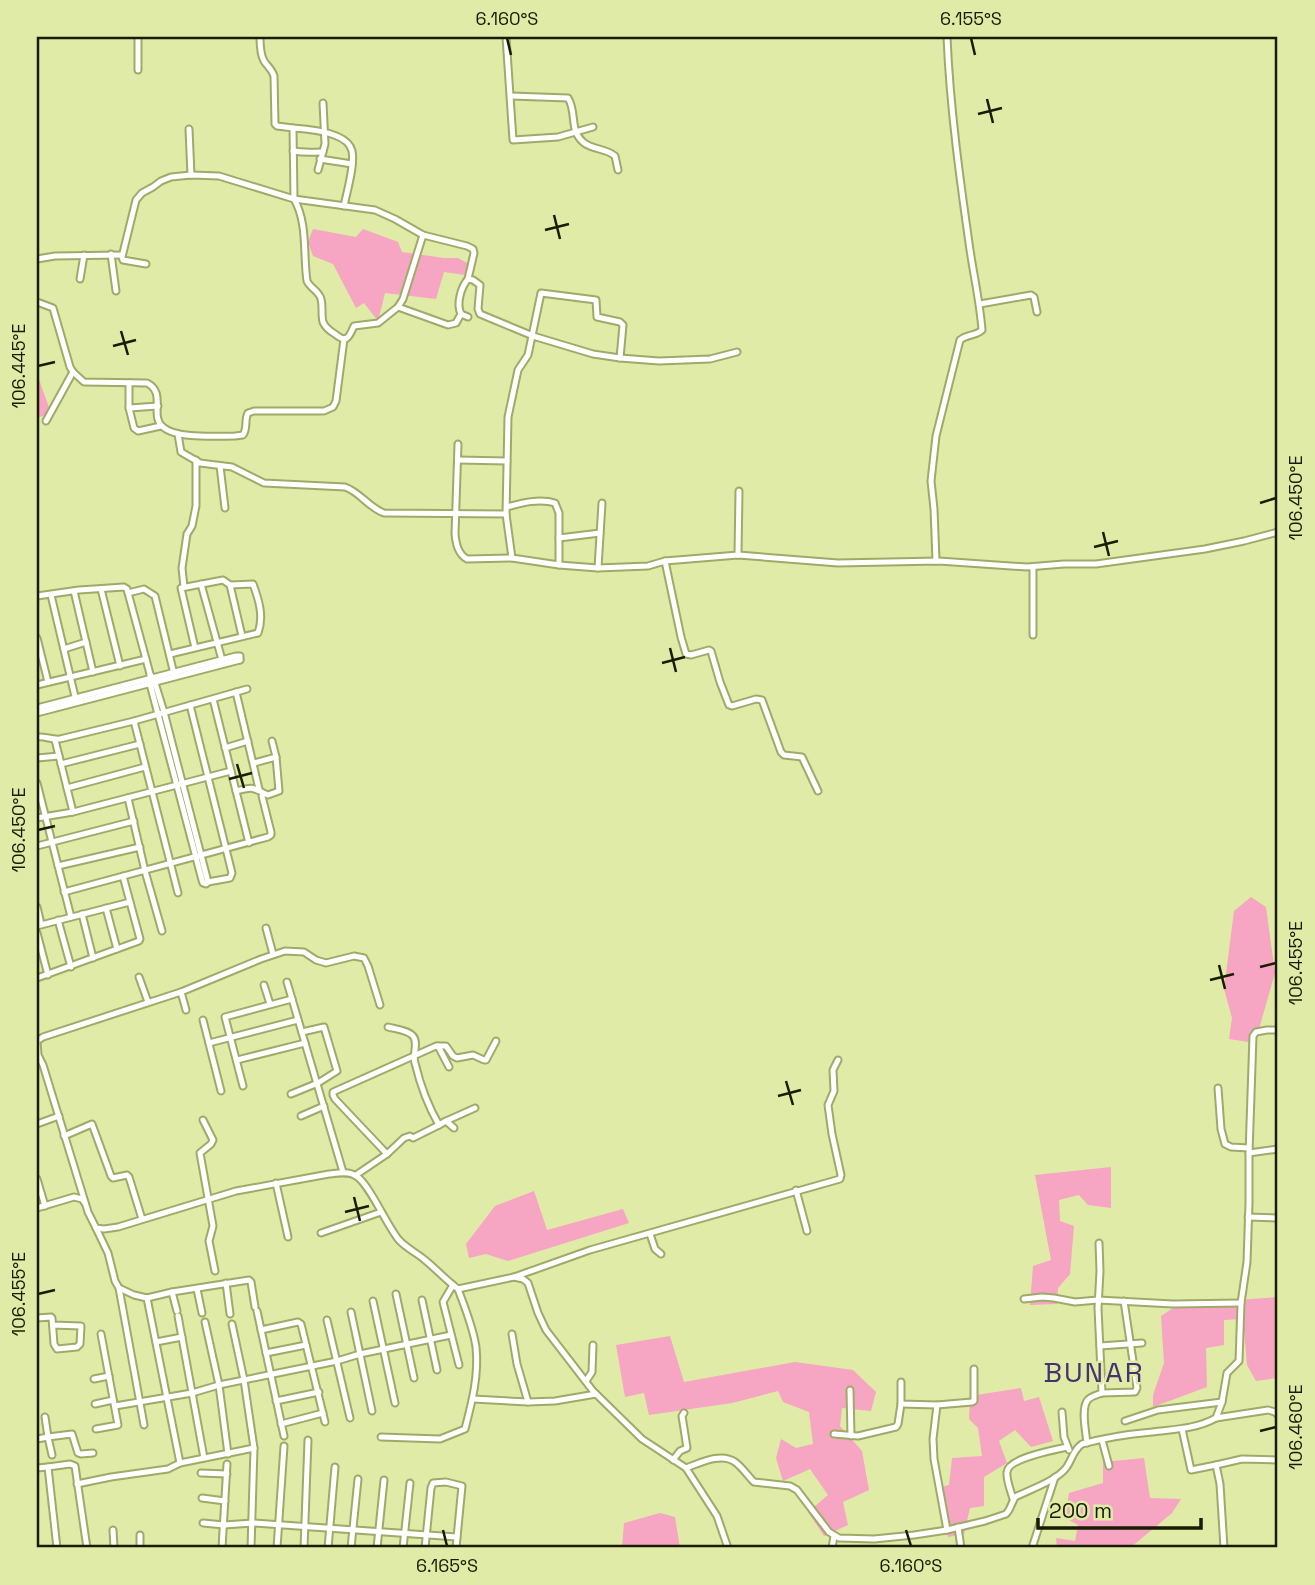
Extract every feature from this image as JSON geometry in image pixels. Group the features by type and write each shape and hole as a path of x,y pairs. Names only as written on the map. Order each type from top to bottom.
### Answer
{"street":[{"path":"138,37 138,71"},
{"path":"260,37 263,59 274,76 275,124 324,131 350,145 353,154 344,206"},
{"path":"506,37 512,136 515,141 558,137 593,127"},
{"path":"936,561 931,481 936,436 960,340 982,330 948,69 947,37"},
{"path":"511,96 568,98 575,132 583,142 593,148 612,153 618,170"},
{"path":"318,170 325,144 323,103"},
{"path":"189,128 191,175"},
{"path":"293,128 294,199 304,234 307,281 309,286 319,293 322,320 326,327 344,339"},
{"path":"293,151 308,154 313,152 352,164"},
{"path":"146,264 123,260 121,255 136,200 142,193 171,177 219,176 294,199 375,210 424,235 467,246 472,250 474,253 468,279 461,291 458,309 464,315 456,323 448,325 397,307"},
{"path":"37,302 53,308 73,372 84,382 148,383 157,391 158,420 161,426 178,434 243,435 246,431 246,416 254,411 324,411 333,407 344,339 350,335 354,326 378,323 397,307 424,235"},
{"path":"111,254 116,290"},
{"path":"80,279 84,255"},
{"path":"37,259 55,256 121,255"},
{"path":"468,279 480,285 480,314 533,336 593,354 659,361 710,359 737,352"},
{"path":"512,558 507,510 508,416 518,370 527,357 533,336 541,293 596,300 597,317 623,325 620,358"},
{"path":"980,304 1031,295 1034,297 1037,312"},
{"path":"46,421 73,372"},
{"path":"129,383 129,408 133,425 138,430 161,426"},
{"path":"129,408 158,407"},
{"path":"178,434 181,452 200,463 232,467 264,483 353,489 384,513 507,510 522,503 555,503 559,513 559,565"},
{"path":"458,444 455,538 463,557 471,559 512,558 598,568 648,566 665,561 738,555 838,563 936,561 1032,567 1096,564 1205,549 1278,532"},
{"path":"184,587 187,534 192,526 196,506 196,460"},
{"path":"458,460 507,461"},
{"path":"220,466 225,508"},
{"path":"738,555 739,491"},
{"path":"598,568 603,503"},
{"path":"559,538 600,533"},
{"path":"665,561 686,654 711,651 729,705 762,700 781,752 784,755 802,757 818,791"},
{"path":"1032,567 1033,635"},
{"path":"170,654 258,633 261,612 253,584 236,586 223,580 180,589 195,648"},
{"path":"201,584 222,660"},
{"path":"230,585 242,636"},
{"path":"37,596 124,587 128,593 198,857 208,882 230,878 232,873 190,705"},
{"path":"102,589 120,666"},
{"path":"128,593 144,589 155,596 174,674"},
{"path":"74,591 93,672"},
{"path":"51,595 76,700"},
{"path":"37,638 48,682"},
{"path":"64,649 86,642"},
{"path":"37,710 240,657 240,660 222,666 152,680"},
{"path":"37,685 146,659"},
{"path":"37,737 44,736 55,740 247,689"},
{"path":"236,692 258,789"},
{"path":"213,699 249,843"},
{"path":"134,721 178,893"},
{"path":"55,740 73,812"},
{"path":"225,748 248,741"},
{"path":"236,791 258,789 268,795 279,791 272,741"},
{"path":"61,764 140,744"},
{"path":"37,758 59,756"},
{"path":"254,763 276,757"},
{"path":"67,788 145,767"},
{"path":"37,818 73,812 231,771"},
{"path":"37,783 71,917"},
{"path":"64,892 271,835 262,796"},
{"path":"128,798 162,931"},
{"path":"37,846 134,821"},
{"path":"58,866 140,846"},
{"path":"37,978 139,942 123,876"},
{"path":"37,906 39,925 130,902"},
{"path":"106,908 117,949"},
{"path":"82,914 93,958"},
{"path":"58,920 71,967"},
{"path":"267,928 273,954"},
{"path":"37,933 48,975"},
{"path":"144,1425 119,1288 108,1253 86,1204 37,1054 37,1041 181,992 285,951 304,952 316,960 326,962 354,956 363,958 380,1005"},
{"path":"139,977 148,1002"},
{"path":"287,982 343,1172"},
{"path":"264,985 270,1004"},
{"path":"181,992 186,1010"},
{"path":"243,1086 226,1016 292,999"},
{"path":"203,1020 221,1091"},
{"path":"209,1043 298,1020"},
{"path":"291,1094 318,1083 337,1071 324,1028 321,1026 302,1032"},
{"path":"388,1027 413,1036 416,1043 413,1057 431,1111 439,1125"},
{"path":"1216,1418 1227,1373 1239,1361 1241,1303 1246,1271 1253,1036 1256,1032 1278,1030"},
{"path":"387,1154 335,1099 333,1094 336,1090 438,1046 446,1046 457,1058 473,1055 486,1060 496,1041"},
{"path":"237,1060 305,1042"},
{"path":"438,1046 449,1067"},
{"path":"459,1365 443,1302 456,1287 514,1277 590,1250 842,1177 828,1105 834,1091 833,1072 838,1060"},
{"path":"1218,1088 1221,1129 1225,1143 1230,1147 1249,1150 1278,1149"},
{"path":"301,1115 324,1106"},
{"path":"356,1175 387,1154 404,1138 413,1138 475,1108"},
{"path":"37,1124 59,1116"},
{"path":"203,1120 212,1140 200,1153 213,1226 209,1241 215,1271"},
{"path":"446,1121 454,1128"},
{"path":"64,1136 88,1125 94,1126 111,1176 129,1177 142,1219"},
{"path":"96,1228 118,1227 209,1198 276,1183 343,1172 356,1175 366,1186 400,1241 456,1287 473,1331 476,1348 473,1399 463,1430 440,1439 382,1437"},
{"path":"37,1180 45,1206"},
{"path":"276,1183 288,1237"},
{"path":"796,1190 807,1231"},
{"path":"37,1208 74,1197 82,1199 86,1204"},
{"path":"321,1233 381,1212"},
{"path":"1248,1217 1278,1217"},
{"path":"650,1234 655,1250 661,1254"},
{"path":"1099,1243 1098,1300 1102,1393"},
{"path":"514,1277 528,1283 542,1323 596,1394 642,1439 686,1468 717,1516 728,1548"},
{"path":"119,1288 147,1297 249,1280 284,1436"},
{"path":"226,1283 230,1314"},
{"path":"197,1289 202,1313"},
{"path":"172,1292 204,1458"},
{"path":"396,1294 414,1378"},
{"path":"147,1297 180,1462"},
{"path":"1024,1300 1050,1297 1076,1302 1098,1300 1173,1304 1241,1303"},
{"path":"422,1300 437,1370"},
{"path":"373,1301 395,1403"},
{"path":"1087,1443 1085,1403 1102,1393 1137,1390 1124,1301"},
{"path":"351,1312 372,1411"},
{"path":"37,1318 51,1317 57,1349 74,1348 80,1344 80,1326 53,1325"},
{"path":"327,1321 349,1418"},
{"path":"205,1322 219,1385 228,1454"},
{"path":"261,1330 298,1322 302,1325 325,1423"},
{"path":"232,1324 254,1448 251,1548"},
{"path":"96,1429 118,1425 101,1334"},
{"path":"512,1334 528,1402"},
{"path":"95,1404 140,1402 192,1393 451,1335"},
{"path":"156,1342 182,1337"},
{"path":"1100,1346 1142,1343"},
{"path":"266,1353 306,1345"},
{"path":"586,1381 592,1372 593,1345"},
{"path":"901,1404 972,1402 974,1369"},
{"path":"94,1378 109,1376"},
{"path":"834,1434 862,1435 896,1427 901,1404 901,1382"},
{"path":"850,1390 851,1436"},
{"path":"276,1401 318,1392"},
{"path":"473,1399 555,1401 596,1394"},
{"path":"1125,1421 1158,1410 1222,1402"},
{"path":"937,1405 933,1439 934,1459 947,1530"},
{"path":"1013,1499 1055,1478 1066,1469 1076,1448 1087,1443 1182,1429 1216,1418 1268,1410 1278,1415"},
{"path":"1062,1412 1064,1437 1072,1456"},
{"path":"281,1424 323,1413"},
{"path":"673,1460 680,1451 687,1448 681,1416 684,1413"},
{"path":"44,1417 52,1455"},
{"path":"1182,1429 1191,1470 1242,1459 1278,1460"},
{"path":"37,1438 72,1434 78,1453 93,1453"},
{"path":"304,1548 308,1440"},
{"path":"1102,1440 1109,1466"},
{"path":"277,1548 284,1446"},
{"path":"686,1468 727,1458 736,1462 754,1482 790,1486 797,1490 834,1535 846,1539 874,1539 947,1530 1001,1517 1009,1510 1013,1499 1007,1474 1011,1464 1067,1447"},
{"path":"77,1484 168,1469 180,1462 254,1448"},
{"path":"37,1468 73,1464 76,1469 87,1548"},
{"path":"222,1548 227,1464"},
{"path":"1216,1465 1220,1484 1224,1548"},
{"path":"48,1467 57,1548"},
{"path":"328,1548 335,1467"},
{"path":"201,1473 227,1474"},
{"path":"1032,1548 1055,1478"},
{"path":"351,1548 358,1479"},
{"path":"377,1548 384,1480"},
{"path":"425,1548 431,1488 433,1483 439,1481 461,1486 456,1548"},
{"path":"403,1548 410,1483"},
{"path":"202,1498 225,1501"},
{"path":"203,1523 253,1523 457,1537"},
{"path":"958,1527 961,1548"},
{"path":"113,1530 114,1548"},
{"path":"140,1535 140,1548"},
{"path":"832,1548 834,1535"},
{"path":"874,1539 875,1548"}],"shaded area":[{"path":"313,229 356,237 363,229 398,242 402,252 458,258 469,264 465,275 444,272 436,299 385,293 378,321 364,303 356,308 333,264 313,256 308,242"},
{"path":"37,374 51,413 37,418"},
{"path":"1251,897 1266,907 1275,973 1255,1043 1229,1039 1232,1018 1224,989 1234,911"},
{"path":"1111,1167 1111,1208 1088,1205 1079,1195 1059,1200 1060,1221 1074,1226 1070,1274 1058,1288 1057,1304 1030,1305 1033,1266 1051,1260 1035,1175"},
{"path":"534,1191 547,1230 623,1209 629,1223 508,1261 486,1254 469,1258 466,1244 495,1206"},
{"path":"1278,1297 1278,1378 1256,1381 1247,1365 1243,1319 1224,1320 1224,1345 1206,1348 1207,1387 1153,1407 1153,1395 1164,1363 1161,1316 1173,1308 1210,1302"},
{"path":"670,1336 684,1382 795,1362 853,1370 876,1392 871,1411 842,1408 840,1426 862,1451 869,1490 843,1502 848,1525 824,1536 808,1512 828,1495 810,1469 783,1481 776,1458 781,1439 796,1448 813,1444 809,1412 783,1402 778,1391 732,1403 649,1415 644,1393 625,1397 616,1345"},
{"path":"1021,1388 1024,1401 1039,1397 1053,1441 1031,1447 1015,1430 999,1441 1007,1463 984,1477 984,1506 970,1508 964,1534 948,1537 937,1488 949,1485 952,1458 982,1456 978,1428 969,1419 970,1396"},
{"path":"1144,1458 1150,1498 1181,1499 1172,1513 1130,1548 1057,1548 1056,1538 1075,1541 1078,1525 1065,1518 1069,1493 1103,1483 1103,1462"},
{"path":"660,1513 675,1517 680,1548 622,1548 624,1523"}],"district":[{"name":"BUNAR","path":"1094,1372"}]}
